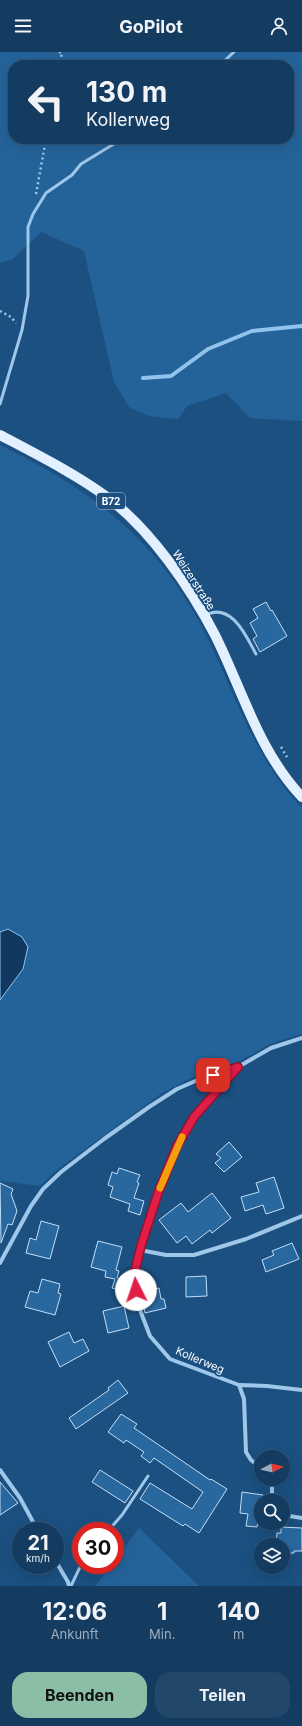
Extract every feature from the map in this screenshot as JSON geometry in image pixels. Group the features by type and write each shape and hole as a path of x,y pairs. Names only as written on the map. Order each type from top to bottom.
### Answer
{"main road":[{"name":"Weizerstraße","path":"0,435 53,464 108,498 133,521 160,550 178,574 215,636 254,723 278,766 302,797"}],"street":[{"name":"Kollerweg","path":"0,1263 36,1197 61,1172 164,1096 190,1082 238,1067 271,1048 302,1038"},
{"name":"Kollerweg","path":"238,1067 194,1117 177,1146 154,1206 134,1275 140,1310 150,1336 170,1359 239,1386 267,1386 302,1390"},
{"path":"140,1250 166,1256 194,1255 246,1239 302,1216"},
{"path":"239,1386 244,1399 246,1452 247,1456 254,1462"},
{"path":"0,1470 20,1498 33,1522"},
{"path":"290,1516 302,1518"},
{"path":"63,1574 70,1586"}],"lane":[{"path":"225,60 234,52"},
{"path":"0,404 22,330 28,296 28,227 33,214 46,192 72,175 81,164 114,144"},
{"path":"204,616 212,612 218,612 236,620 256,654"},
{"path":"116,1522 148,1476"},
{"path":"70,1586 76,1574"}],"path":[{"path":"59,52 62,53 60,60"},
{"path":"33,214 45,144"},
{"path":"0,311 11,317 22,330"}],"shaded area":[{"path":"0,52 302,52 302,421 250,418 226,393 187,406 178,419 149,416 129,407 114,382 84,251 41,232 13,259 0,263"},
{"path":"0,445 66,481 95,501 122,523 147,548 169,575 189,605 208,639 259,749 286,790 302,808 302,1034 270,1044 240,1061 191,1078 162,1093 58,1169 40,1186 0,1181 0,1000 5,992 8,929 0,932"},
{"path":"8,929 22,937 28,947 23,969 0,1000 0,932"},
{"path":"139,1528 199,1586 95,1586 104,1574 124,1574 124,1548"}],"building":[{"path":"266,602 287,636 260,652 253,639 257,636 250,623 258,618 253,609"},
{"path":"229,1142 242,1157 224,1172 215,1163 221,1158 216,1154"},
{"path":"119,1168 140,1175 134,1198 144,1201 140,1215 128,1211 130,1204 110,1197 113,1187 108,1185 112,1172 117,1174"},
{"path":"274,1177 284,1208 266,1214 263,1205 245,1211 241,1197 259,1192 256,1183"},
{"path":"0,1183 13,1189 11,1194 17,1211 12,1225 8,1224 1,1243"},
{"path":"212,1193 231,1218 212,1233 210,1230 192,1244 186,1236 177,1243 159,1220 181,1203 188,1212"},
{"path":"41,1221 59,1226 50,1259 26,1253 30,1238 36,1240"},
{"path":"98,1241 122,1247 116,1270 119,1271 117,1278 129,1281 126,1292 112,1288 115,1279 105,1277 106,1271 91,1267"},
{"path":"292,1243 299,1259 266,1272 262,1260 274,1255 272,1251"},
{"path":"206,1276 207,1296 186,1297 186,1277"},
{"path":"42,1279 60,1284 58,1293 61,1294 55,1315 25,1307 30,1291 38,1293"},
{"path":"159,1288 161,1299 164,1299 166,1308 145,1313 143,1304 155,1299 141,1296 140,1292"},
{"path":"124,1306 129,1328 108,1333 103,1311"},
{"path":"69,1332 74,1343 83,1339 89,1351 60,1367 48,1342"},
{"path":"118,1380 128,1393 76,1429 69,1418 109,1390 108,1388"},
{"path":"121,1414 137,1424 134,1428 210,1480 211,1479 227,1489 199,1533 185,1524 183,1526 140,1499 150,1483 192,1509 203,1492 154,1458 150,1463 141,1456 144,1452 126,1440 124,1443 108,1432"},
{"path":"100,1470 133,1491 125,1503 92,1482"},
{"path":"0,1482 18,1503 0,1515"},
{"path":"242,1492 256,1494 254,1494 254,1527 246,1526 248,1514 240,1513"},
{"path":"290,1527 302,1528 302,1551 294,1551 294,1553 290,1553 290,1538 277,1538 277,1533 281,1533 281,1530 290,1530"}],"waterway":[{"path":"143,378 171,376 208,349 252,331 302,326"}],"slow traffic":[{"path":"160,1188 182,1137"}],"route":[{"path":"136,1290 134,1275 141,1246 158,1193 177,1146 194,1117 238,1067 213,1075"}]}
